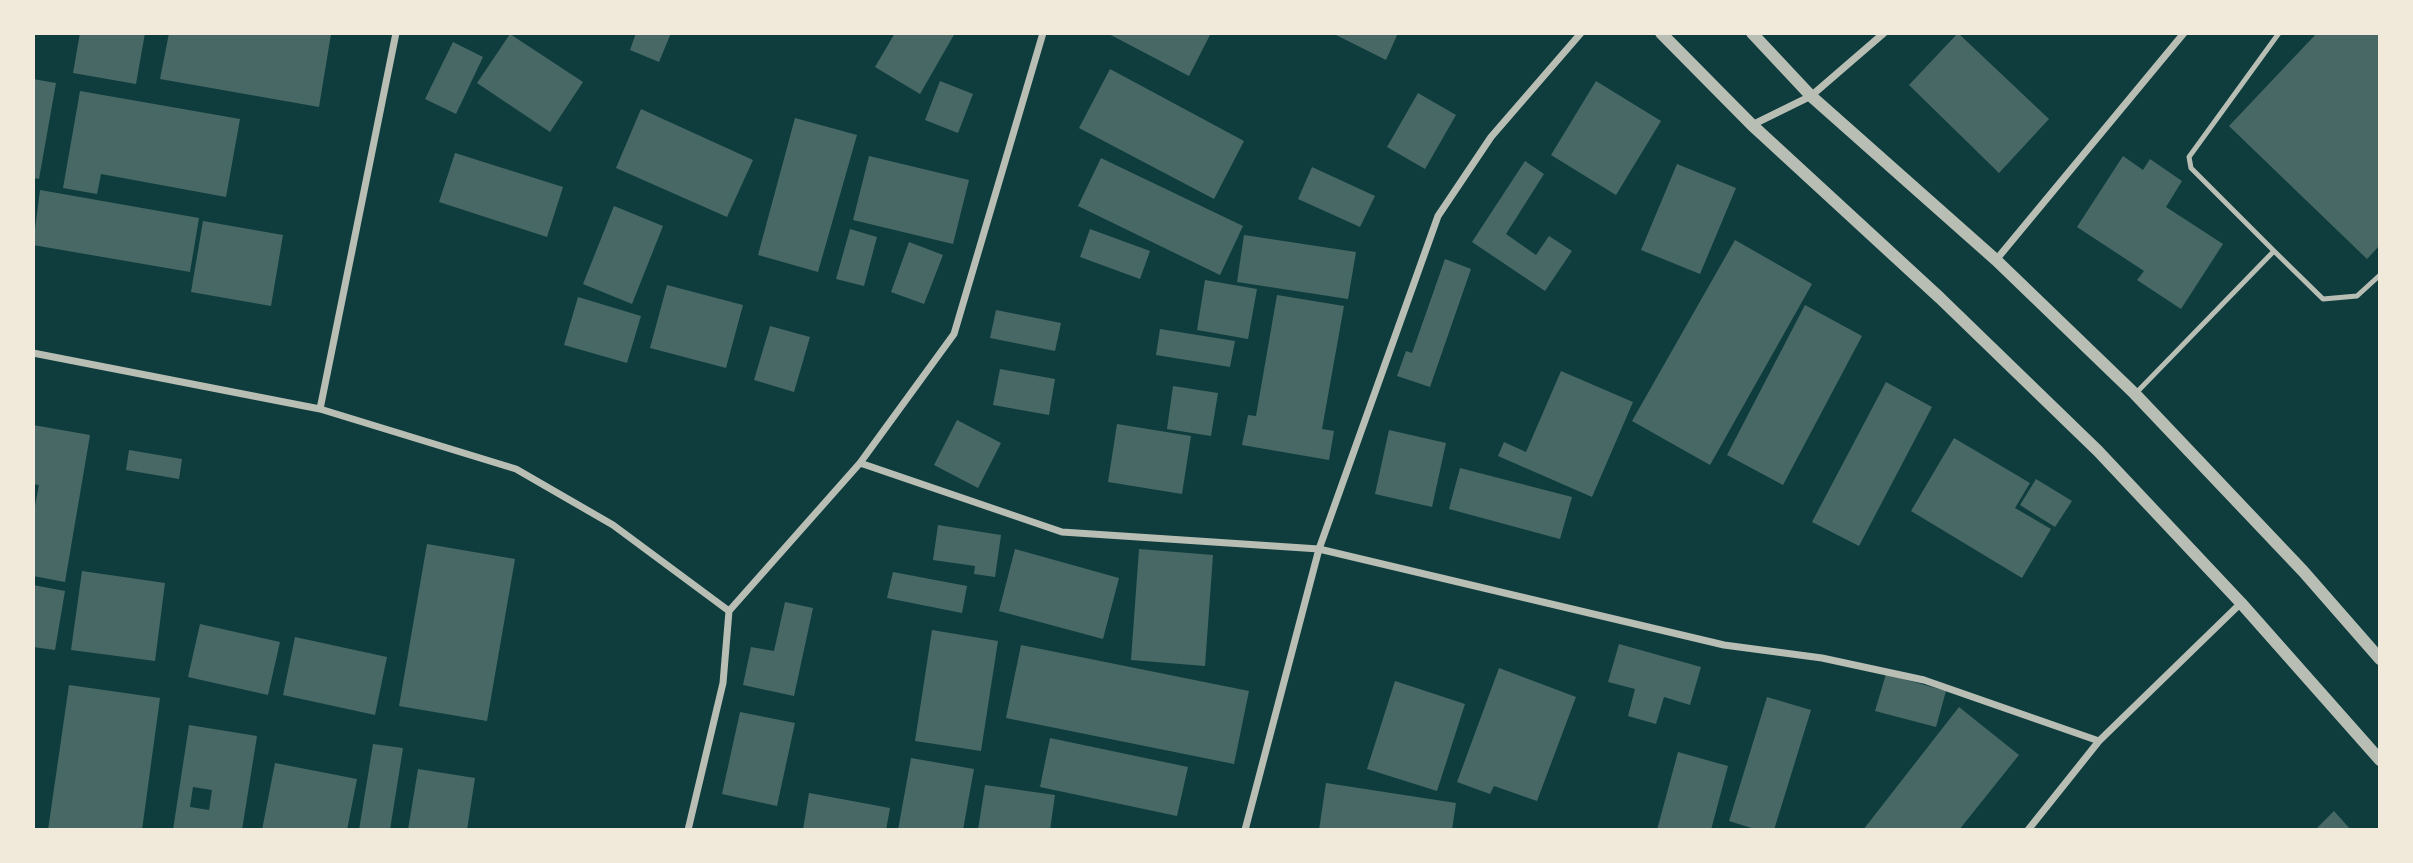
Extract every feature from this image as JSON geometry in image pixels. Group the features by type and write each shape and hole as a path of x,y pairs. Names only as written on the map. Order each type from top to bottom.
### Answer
{"street":[{"path":"320,409 396,33"},
{"path":"688,830 723,683 729,611 860,463 954,334 1043,33"},
{"path":"1245,830 1319,549 1438,216 1491,137 1581,33"},
{"path":"1661,33 1752,125 1940,298 2078,432 2241,603 2380,760"},
{"path":"1752,33 1811,96 1996,260 2135,394 2302,571 2380,659"},
{"path":"1752,125 1811,96 1884,33"},
{"path":"1996,260 2184,33"},
{"path":"33,353 320,409 516,469 613,525 729,611"},
{"path":"860,463 1062,532 1319,549 1724,645 1822,658 1924,680 2099,741"},
{"path":"2028,830 2099,741 2241,603"}],"lane":[{"path":"2279,33 2189,158 2190,168 2323,299 2357,296 2380,275"},
{"path":"2135,394 2274,251"}],"building":[{"path":"80,33 145,33 136,84 73,73"},
{"path":"169,33 331,34 319,107 160,79"},
{"path":"636,33 671,33 659,62 630,50"},
{"path":"895,33 955,33 920,94 875,67"},
{"path":"1107,33 1211,33 1189,76"},
{"path":"1332,33 1398,33 1386,60"},
{"path":"1958,33 2049,119 1999,173 1909,85"},
{"path":"2317,33 2380,33 2380,245 2367,259 2229,126"},
{"path":"510,34 583,82 550,132 477,83"},
{"path":"453,42 483,57 456,114 425,99"},
{"path":"1110,69 1244,141 1214,199 1079,128"},
{"path":"33,79 56,83 39,179 33,178"},
{"path":"940,81 973,94 958,133 925,120"},
{"path":"1596,81 1661,121 1616,195 1551,155"},
{"path":"80,91 240,119 226,197 101,174 97,194 63,188"},
{"path":"1418,93 1456,115 1425,169 1387,147"},
{"path":"641,109 753,160 727,217 616,168"},
{"path":"795,118 857,135 818,272 758,255"},
{"path":"455,153 563,187 547,237 439,202"},
{"path":"869,156 969,180 953,244 853,220"},
{"path":"2123,156 2143,170 2150,159 2182,181 2166,207 2223,244 2181,309 2137,280 2144,271 2077,227"},
{"path":"1101,158 1243,226 1220,275 1078,206"},
{"path":"1525,161 1544,174 1506,234 1536,255 1549,236 1572,251 1545,291 1472,242"},
{"path":"1677,164 1736,188 1700,274 1641,250"},
{"path":"1312,167 1375,196 1360,227 1298,199"},
{"path":"40,190 199,218 190,272 33,245"},
{"path":"614,206 663,226 632,304 583,284"},
{"path":"203,221 283,235 271,306 191,292"},
{"path":"850,229 877,237 864,286 836,279"},
{"path":"1090,229 1150,251 1140,279 1080,257"},
{"path":"1244,235 1356,252 1348,299 1237,282"},
{"path":"1735,240 1812,284 1710,465 1632,421"},
{"path":"909,242 943,255 924,304 891,292"},
{"path":"1445,259 1471,269 1430,387 1397,376 1406,351 1412,353"},
{"path":"1205,280 1257,289 1248,339 1197,330"},
{"path":"667,285 743,305 726,368 650,348"},
{"path":"1277,295 1344,306 1322,429 1334,431 1329,460 1242,445 1248,415 1256,416"},
{"path":"578,297 641,316 627,363 564,345"},
{"path":"1805,305 1862,336 1783,485 1727,455"},
{"path":"996,310 1061,323 1055,351 990,338"},
{"path":"770,326 810,337 794,392 754,380"},
{"path":"1160,329 1235,341 1230,367 1156,355"},
{"path":"1000,369 1055,379 1049,415 993,405"},
{"path":"1561,371 1633,402 1592,497 1498,456 1504,442 1526,452"},
{"path":"1886,382 1932,407 1859,546 1812,522"},
{"path":"1173,386 1218,393 1211,436 1167,429"},
{"path":"957,420 1001,443 978,488 934,465"},
{"path":"1117,424 1191,436 1182,494 1108,482"},
{"path":"33,425 90,435 65,582 33,576 33,516 39,485 33,484"},
{"path":"1389,430 1446,443 1432,507 1375,494"},
{"path":"1954,438 2030,483 2015,508 2051,529 2022,578 1911,511"},
{"path":"129,450 182,459 179,479 126,470"},
{"path":"1460,468 1572,497 1560,539 1449,509"},
{"path":"2036,479 2072,501 2055,527 2020,505"},
{"path":"938,525 1001,535 995,577 974,574 975,566 933,560"},
{"path":"427,544 515,559 487,721 399,706"},
{"path":"1015,549 1119,578 1103,639 999,611"},
{"path":"1139,549 1213,555 1205,666 1131,660"},
{"path":"82,571 165,583 155,661 71,650"},
{"path":"893,572 967,586 962,613 887,598"},
{"path":"33,585 65,591 55,650 33,647"},
{"path":"785,602 813,608 794,696 743,685 751,647 774,651"},
{"path":"200,624 280,642 268,695 188,677"},
{"path":"932,630 998,641 981,751 915,741"},
{"path":"295,637 387,657 375,715 283,695"},
{"path":"1619,644 1701,667 1690,705 1664,697 1656,724 1628,716 1635,689 1608,682"},
{"path":"1021,645 1249,691 1234,764 1006,718"},
{"path":"1499,668 1576,697 1537,801 1494,786 1490,794 1457,782"},
{"path":"1886,674 1946,691 1936,727 1875,711"},
{"path":"1395,681 1465,704 1437,791 1367,769"},
{"path":"69,685 160,698 142,830 48,830"},
{"path":"1767,697 1811,710 1774,830 1758,830 1729,821"},
{"path":"1959,707 2019,755 1959,830 1863,830"},
{"path":"740,712 795,723 777,806 722,794"},
{"path":"189,725 257,736 242,830 173,830","holes":["193,787 212,790 209,810 190,807"]},
{"path":"1050,738 1188,767 1177,816 1040,787"},
{"path":"373,744 403,748 390,830 359,830"},
{"path":"1678,752 1728,766 1711,830 1657,830"},
{"path":"911,758 974,769 963,830 898,830"},
{"path":"275,763 357,779 347,830 262,830"},
{"path":"418,769 475,778 467,830 408,830"},
{"path":"1326,783 1456,803 1452,830 1319,830"},
{"path":"985,785 1055,795 1050,830 978,830"},
{"path":"809,793 890,808 886,830 803,830"},
{"path":"2334,811 2351,830 2315,830"}]}
